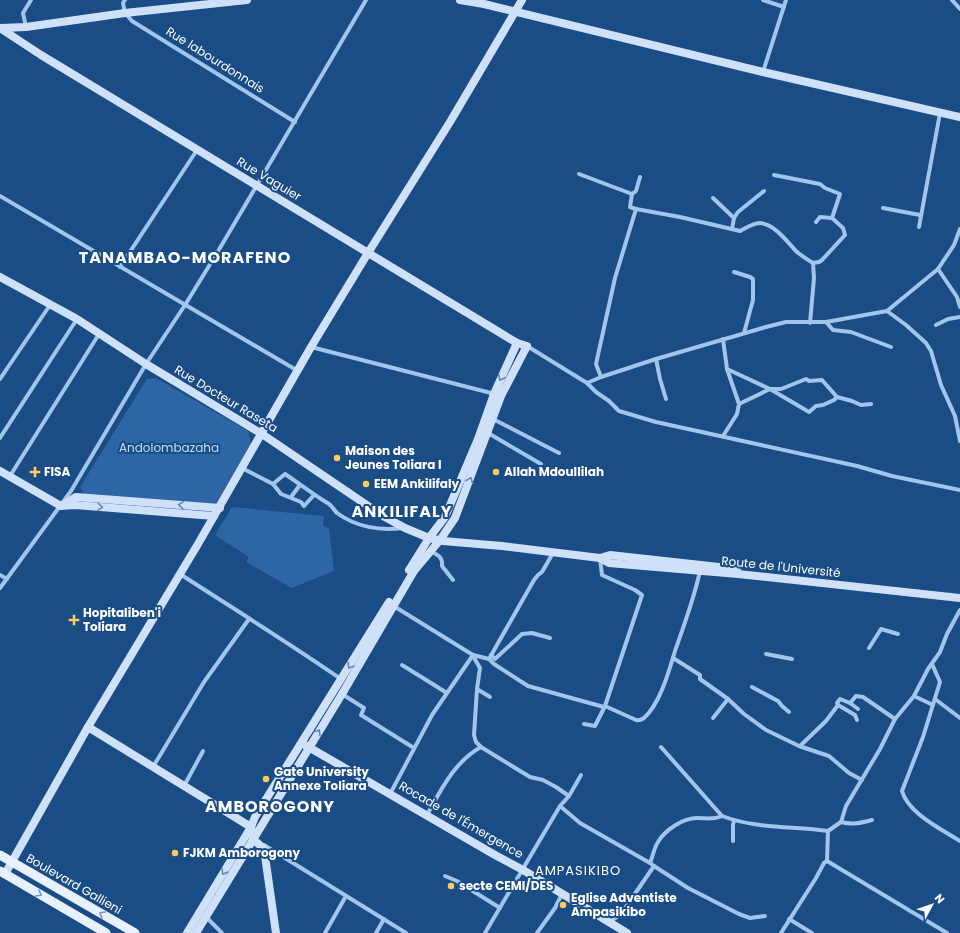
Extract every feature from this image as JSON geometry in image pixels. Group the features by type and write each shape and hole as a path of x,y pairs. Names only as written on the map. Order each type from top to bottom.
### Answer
{"main road":[{"name":"Boulevard Gallieni","path":"0,855 136,933"},
{"path":"2,873 106,933"}],"street":[{"path":"26,27 23,13 31,0"},
{"path":"125,0 123,3 125,13"},
{"path":"0,28 26,27 192,3 247,0"},
{"path":"0,588 71,491 146,364 185,305 295,122 366,0"},
{"path":"460,0 485,2 515,12 763,72 960,117"},
{"path":"2,873 12,862 88,727 220,508 311,347 450,122 522,0"},
{"path":"763,0 784,7"},
{"path":"763,72 786,0"},
{"path":"952,0 960,10"},
{"name":"Rue labourdonnais","path":"125,13 132,21 295,122"},
{"name":"Rue Vaguier","path":"0,28 41,55 517,343 527,346"},
{"path":"919,227 940,112"},
{"path":"120,267 197,149"},
{"path":"579,174 632,194"},
{"path":"774,176 820,184 824,188 840,194 832,218"},
{"path":"640,177 636,191 632,194 630,207 636,210 740,231 752,224 761,223 779,233 798,252 813,263 822,260 846,235 843,228 832,218 820,217 816,222"},
{"path":"732,230 734,218 745,206 764,191"},
{"path":"0,196 298,371"},
{"path":"713,198 734,218"},
{"path":"883,208 920,215"},
{"path":"601,377 596,364 615,278 636,210"},
{"path":"587,383 656,359 786,322 826,322 887,311 938,269 954,245 960,229"},
{"path":"810,322 814,278 813,263"},
{"path":"938,269 957,296 960,307"},
{"path":"734,272 753,279 753,300 744,333"},
{"name":"Rue Docteur Raseta","path":"0,277 77,319 146,364 262,434 383,516 405,528 430,538 440,540"},
{"path":"0,378 50,305"},
{"path":"887,311 906,324 926,343 931,351 941,385 955,416 960,441"},
{"path":"936,326 948,319 960,317"},
{"path":"0,438 77,319"},
{"path":"826,322 833,330 851,332 891,347"},
{"path":"10,476 98,334"},
{"path":"723,339 728,369 739,404 737,414 723,436"},
{"path":"187,933 251,827 255,817 342,694 430,538 445,518 497,395 517,343"},
{"path":"196,933 253,839 341,679 414,571 440,540 455,518 493,419 497,395 527,346 587,383 619,411 656,422 960,490"},
{"path":"311,347 497,395"},
{"path":"656,359 666,399"},
{"path":"728,369 770,389 809,412 816,406 823,405 837,397"},
{"path":"739,404 770,389 782,389 806,379 809,381 822,380 837,397 862,405 872,404"},
{"path":"493,419 559,453"},
{"path":"488,433 541,464"},
{"path":"242,468 273,484 281,494 301,502 304,506 314,495"},
{"path":"0,470 61,506 75,505 214,516"},
{"path":"273,484 285,474 330,505 337,513 352,521 387,530 405,528"},
{"path":"291,497 300,485"},
{"path":"61,506 76,497 220,508"},
{"name":"Route de l'Université","path":"440,540 600,558 614,556 960,593"},
{"path":"430,551 440,556 442,566 454,580"},
{"path":"490,657 534,580 538,574 542,572 553,553"},
{"path":"584,724 595,726 605,706 642,595 602,576 600,558"},
{"name":"Route de l'Université","path":"600,558 609,563 960,598"},
{"path":"490,657 494,664 528,686 605,706 640,721 653,707 668,674 694,599 700,571"},
{"path":"0,574 7,578"},
{"path":"180,574 341,679"},
{"path":"391,605 473,655 495,659 522,634 532,633 550,638"},
{"path":"661,747 722,816 751,824 828,832 841,822 846,806 895,719 914,696 928,669 940,652 947,634 960,610"},
{"path":"153,767 204,682 249,619"},
{"path":"868,648 881,629 898,634"},
{"path":"766,654 792,660"},
{"path":"473,655 480,668 474,735 476,742 481,747 530,777 543,780 569,796"},
{"path":"390,794 432,715 473,655"},
{"path":"673,658 700,675 700,679 728,699 744,714 766,730 800,746 830,756 849,773 862,780"},
{"path":"932,664 940,682 922,737 902,790 904,797 911,807 960,841"},
{"path":"402,665 447,693"},
{"path":"752,687 778,701 789,712"},
{"path":"477,689 490,697"},
{"path":"342,694 364,708 361,715 414,748"},
{"path":"850,703 856,696 860,696 895,719"},
{"path":"914,696 933,705"},
{"path":"713,718 728,699"},
{"path":"800,746 826,721 838,705 837,703 840,699 850,703 858,709"},
{"path":"935,699 960,718"},
{"path":"838,705 855,716 857,720"},
{"path":"88,727 251,827 253,839 264,849 276,933"},
{"name":"Rocade de l'Émergence","path":"305,745 523,870 627,933"},
{"path":"427,815 448,777 474,750 481,747"},
{"path":"184,786 203,751"},
{"path":"485,933 560,806 569,796 581,775"},
{"path":"560,806 580,823 652,864 688,888 739,914 750,918 765,916"},
{"path":"609,922 621,914 652,864 658,843 664,835 673,827 690,818 716,819 722,816"},
{"path":"733,841 734,820"},
{"path":"841,822 859,824 872,820"},
{"path":"781,933 824,863 827,861 828,832"},
{"path":"253,839 406,933"},
{"path":"827,861 947,933"},
{"path":"445,876 457,881 500,908"},
{"path":"537,933 555,908 562,894"},
{"path":"324,933 346,896"},
{"path":"206,917 222,933"},
{"path":"376,933 384,919"},
{"path":"789,919 812,933"}],"green space":[{"name":"Andolombazaha","path":"156,378 248,431 251,444 215,506 85,495 80,487 147,379"},
{"path":"232,507 324,516 323,526 329,528 334,571 292,588 246,562 249,557 215,535"}],"place":[{"name":"Maison des Jeunes Toliara I","path":"337,458"},
{"name":"FISA","path":"35,472"},
{"name":"Allah Mdoullilah","path":"496,472"},
{"name":"EEM Ankilifaly","path":"366,484"},
{"name":"Hopitaliben'i Toliara","path":"74,620"},
{"name":"Gate University Annexe Toliara","path":"266,779"},
{"name":"FJKM Amborogony","path":"175,853"},
{"name":"secte CEMI/DES","path":"451,886"},
{"name":"Eglise Adventiste Ampasikibo","path":"563,905"}],"district":[{"name":"TANAMBAO-MORAFENO","path":"185,257"},
{"name":"ANKILIFALY","path":"402,511"},
{"name":"AMBOROGONY","path":"270,806"},
{"name":"AMPASIKIBO","path":"578,870"}]}
